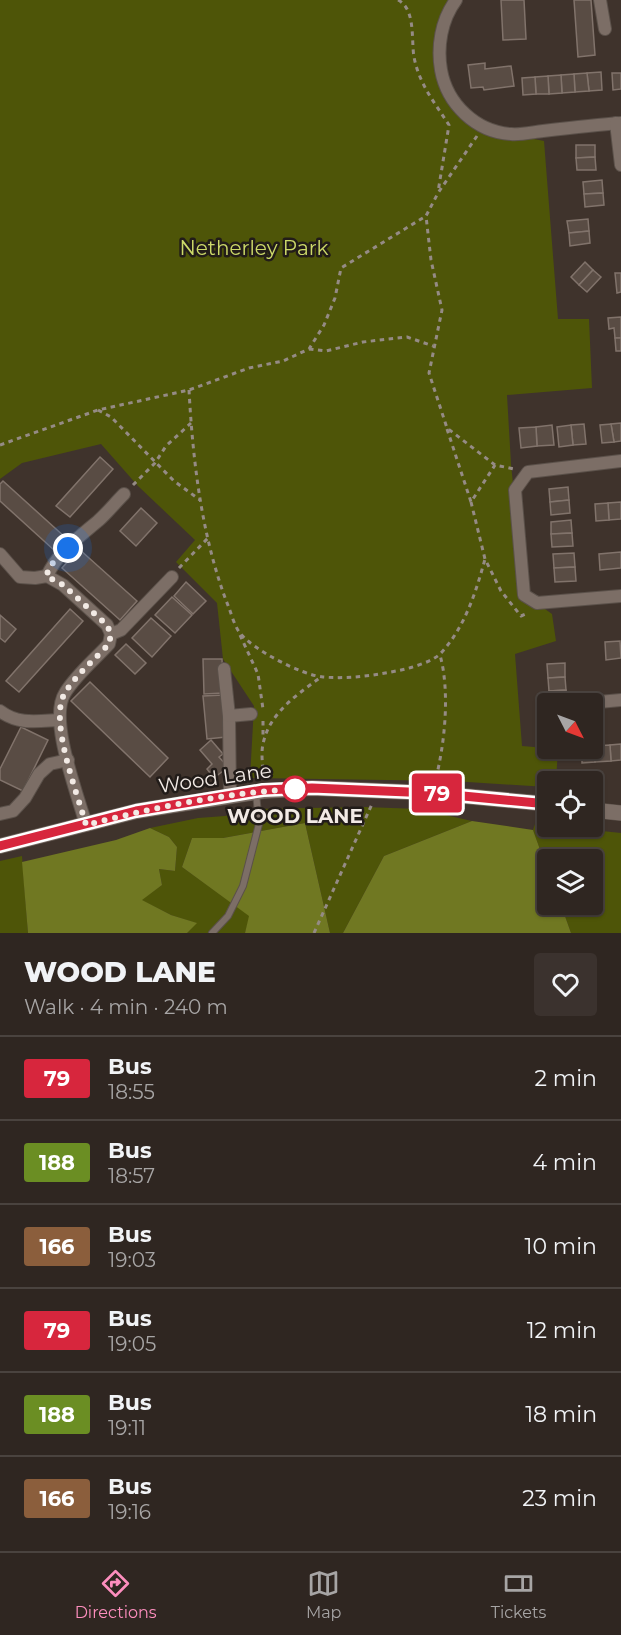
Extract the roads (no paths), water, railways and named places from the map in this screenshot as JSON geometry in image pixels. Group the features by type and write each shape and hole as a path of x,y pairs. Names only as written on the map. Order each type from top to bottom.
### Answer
{"street":[{"path":"456,0 444,26 438,53 442,77 460,110 483,128 510,134 618,123 621,165"},
{"path":"600,0 605,30"},
{"path":"621,461 528,472 515,490 524,595 537,603 621,596"},
{"path":"46,576 51,565 124,494"},
{"path":"0,554 20,577 46,576 63,585 107,625 111,634 109,644 65,693 59,706 59,720 68,760 86,825"},
{"path":"111,634 121,630 172,577"},
{"path":"224,669 229,716 230,795"},
{"path":"603,702 621,700"},
{"path":"0,711 9,718 26,722 59,720"},
{"path":"229,716 251,714"},
{"path":"0,814 14,811 25,798 39,774 50,764 68,760"},
{"name":"Wood Lane","path":"0,846 136,811 256,792 312,788 473,796 537,803"},
{"path":"603,811 621,813"}],"lane":[{"path":"212,933 228,916 243,886 260,824 256,792"}],"place":[{"name":"WOOD LANE","path":"295,789"}],"park label":[{"name":"Netherley Park","path":"254,248"}]}
